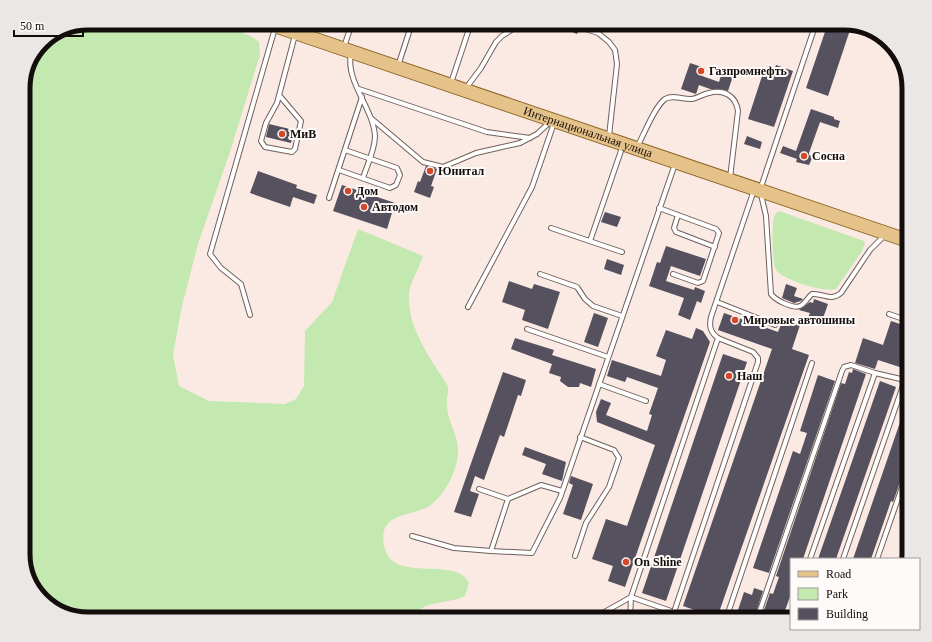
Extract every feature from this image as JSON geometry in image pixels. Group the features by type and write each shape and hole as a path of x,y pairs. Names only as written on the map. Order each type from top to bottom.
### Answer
{"main road":[{"name":"Интернациональная улица","path":"289,30 902,239"}],"lane":[{"path":"250,315 241,284 221,268 210,254 270,30"},
{"path":"351,30 347,50 350,67 358,89 372,119 374,143 363,178"},
{"path":"398,67 410,30"},
{"path":"450,85 469,30"},
{"path":"464,90 481,68 496,42 511,30"},
{"path":"589,30 598,33 609,42 614,50 617,64 608,138"},
{"path":"604,612 631,597 674,612 758,362 758,358 753,352 718,338 712,333 710,324 814,30"},
{"path":"279,95 301,121 295,149 292,152 265,147 261,144 263,130 274,109 279,95 293,31"},
{"path":"358,89 487,132 531,138"},
{"path":"636,148 659,106 666,98 674,97 694,99 717,92 732,97 737,102 738,111 730,180"},
{"path":"329,198 362,97"},
{"path":"372,119 423,162 436,167 443,167 476,153 520,143 531,138 553,120"},
{"path":"468,307 532,187 553,120"},
{"path":"590,241 623,144"},
{"path":"339,170 390,188 396,185 400,174 397,168 345,150"},
{"path":"412,536 454,548 532,553 535,550 562,491 676,162"},
{"path":"757,190 766,216 769,290 773,298 777,301 797,306 801,305 812,294 831,298 836,297 841,293 870,250 886,234"},
{"path":"659,208 716,229 719,233 705,278 701,283 673,274"},
{"path":"678,215 674,228 676,232 715,247"},
{"path":"551,228 622,252"},
{"path":"540,274 577,287 585,299 593,306 622,316"},
{"path":"717,302 775,325"},
{"path":"889,314 902,319"},
{"path":"527,329 608,357"},
{"path":"630,612 631,597 718,338"},
{"path":"728,612 812,363"},
{"path":"759,612 844,367 851,365 874,373 902,379"},
{"path":"810,558 874,373"},
{"path":"598,384 646,401"},
{"path":"843,558 902,394"},
{"path":"575,556 586,523 609,487 619,458 614,450 580,437"},
{"path":"479,489 508,499 540,485 562,491"},
{"path":"877,558 902,487"},
{"path":"491,550 508,499"}],"green space":[{"path":"88,30 235,30 251,36 259,42 260,55 229,155 198,244 182,306 173,355 179,386 209,401 285,404 296,399 304,386 305,331 332,302 358,229 423,256 409,293 410,313 416,332 448,387 447,403 449,417 458,446 456,467 445,490 434,503 421,510 396,518 389,522 385,528 383,537 385,549 391,559 401,565 413,568 452,571 462,575 469,583 465,596 458,599 428,605 417,612 81,612 62,606 50,598 38,583 34,576 30,558 30,84 36,62 50,44 56,40 66,34"},
{"path":"779,211 864,241 865,244 862,251 836,289 823,289 804,285 787,278 776,270 773,252 773,226 775,214"}],"building":[{"path":"567,30 579,30 577,34"},
{"path":"826,30 850,30 828,96 806,88"},
{"path":"690,63 705,68 702,76 719,82 722,72 733,76 728,91 710,89 699,85 696,94 681,89"},
{"path":"776,65 793,71 774,127 748,119 764,70 773,73"},
{"path":"811,109 834,117 834,119 840,121 838,128 820,122 809,153 809,155 813,156 809,165 796,162 797,159 780,153 783,146 796,151"},
{"path":"269,124 294,130 291,143 266,137"},
{"path":"747,136 762,142 760,149 744,144"},
{"path":"426,166 437,169 431,186 434,187 430,198 414,192 418,181 420,182"},
{"path":"258,171 297,185 296,188 317,195 314,204 293,197 290,207 250,193"},
{"name":"Автодом","path":"342,185 395,203 387,229 333,211"},
{"path":"605,212 621,217 617,227 601,222"},
{"path":"666,246 706,259 700,276 671,266 666,281 694,290 695,287 705,291 701,303 697,301 690,320 678,315 684,298 649,286 657,262 660,263"},
{"path":"607,259 624,265 621,275 604,269"},
{"path":"509,281 532,289 534,284 560,292 548,329 522,320 525,310 502,302"},
{"path":"786,284 797,288 794,296 803,299 801,301 794,303 782,298"},
{"path":"814,299 828,304 821,324 807,320 810,313 799,310 810,302 813,303"},
{"path":"594,313 608,318 598,347 584,342"},
{"path":"724,313 778,332 783,319 800,325 792,349 809,355 719,612 700,612 683,606 772,349 718,330"},
{"path":"891,321 902,325 902,368 878,360 875,369 855,363 863,338 883,345"},
{"path":"696,328 703,331 710,342 625,587 608,581 613,566 592,559 606,519 627,526 655,445 597,422 596,412 601,399 611,403 606,415 647,431 652,415 649,414 658,388 627,377 625,382 607,376 612,360 661,376 666,360 656,356 666,330 692,339"},
{"path":"515,338 554,350 552,355 596,369 591,387 580,383 579,387 568,387 560,381 561,377 549,373 552,364 511,349"},
{"path":"723,354 747,362 666,601 642,593"},
{"path":"853,369 866,374 803,558 790,558 790,597 785,612 763,612 770,593 773,594 779,577 776,576 841,383 845,384 849,372 852,373"},
{"path":"503,372 526,380 521,396 518,395 504,437 500,435 484,480 475,476 470,491 479,494 471,517 454,512"},
{"path":"818,375 835,381 769,573 753,568 793,451 800,454 807,433 800,431"},
{"path":"880,381 896,387 836,558 818,558"},
{"path":"902,416 902,477 893,502 891,501 871,558 853,558"},
{"path":"525,447 566,462 562,481 542,474 546,464 522,455"},
{"path":"571,476 593,484 581,520 563,514 573,485 569,483"},
{"path":"754,588 763,591 756,612 737,612 744,592 752,595"}],"place":[{"name":"Газпромнефть","path":"701,71"},
{"name":"МиВ","path":"282,134"},
{"name":"Сосна","path":"804,156"},
{"name":"Юнитал","path":"430,171"},
{"name":"Дом","path":"348,191"},
{"name":"Автодом","path":"364,207"},
{"name":"Мировые автошины","path":"735,320"},
{"name":"Наш","path":"729,376"},
{"name":"On Shine","path":"626,562"}]}
